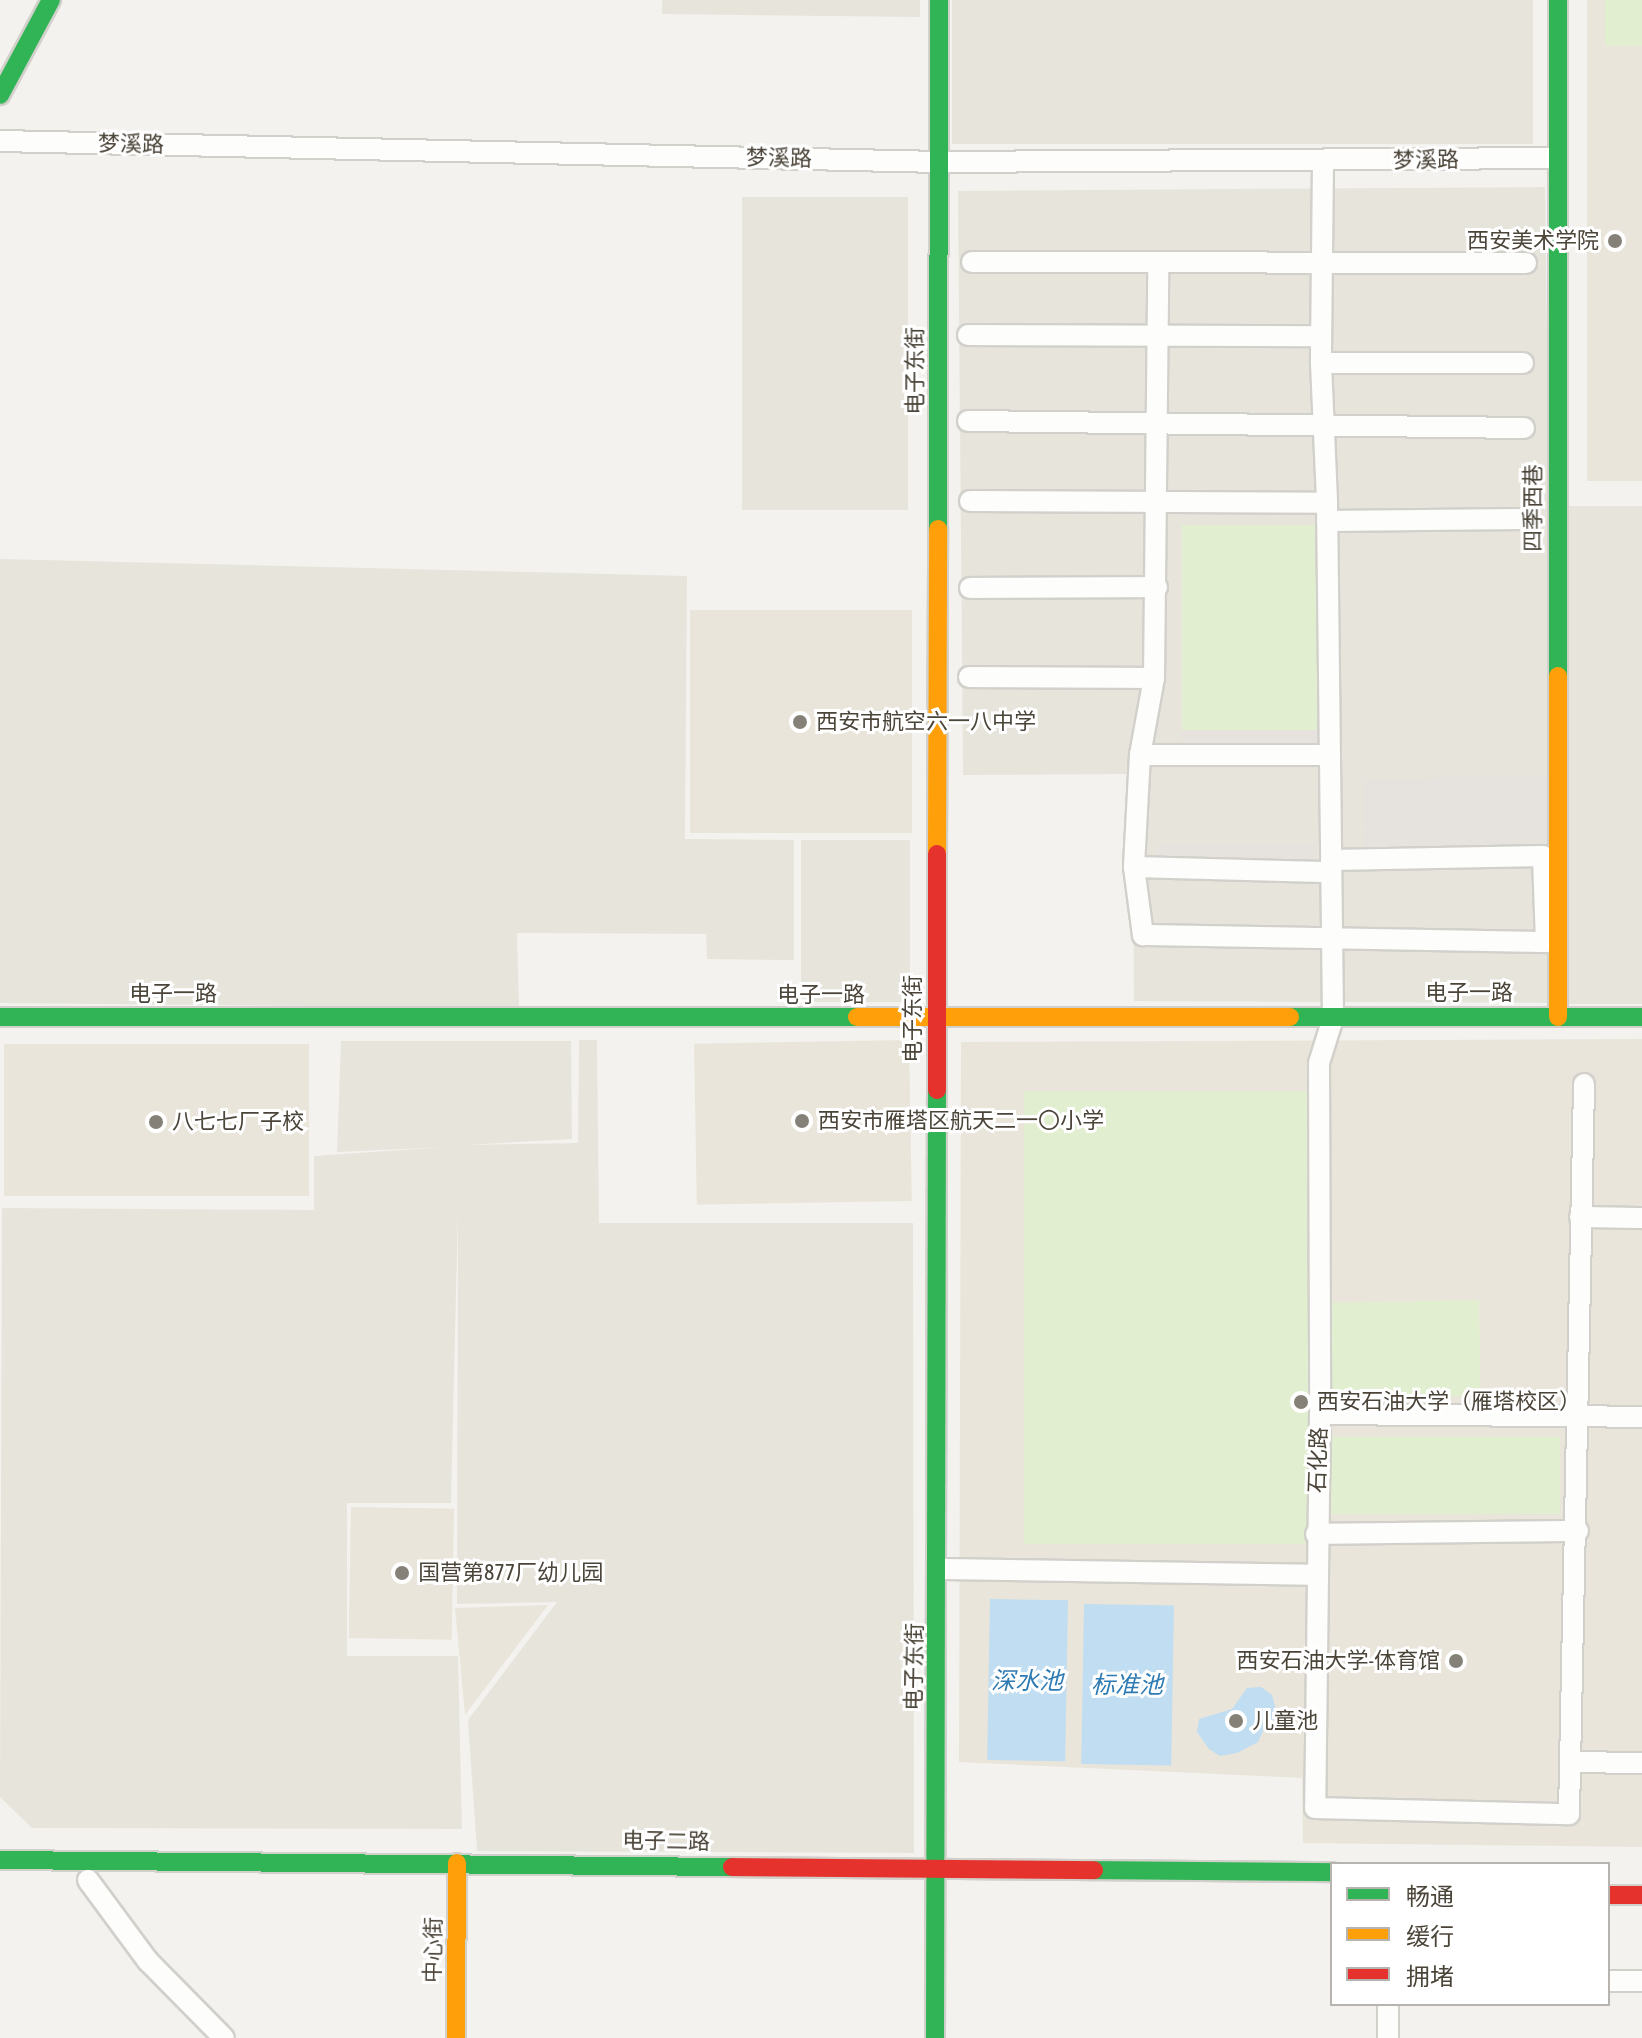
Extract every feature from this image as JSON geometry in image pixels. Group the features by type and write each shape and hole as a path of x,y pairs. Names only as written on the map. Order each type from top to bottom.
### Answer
{"street":[{"path":"0,55 29,0"},
{"path":"0,95 51,0"},
{"name":"电子东街","path":"935,2038 939,1569 939,0"},
{"name":"四季西巷","path":"1558,0 1558,1017"},
{"name":"梦溪路","path":"0,141 939,162 1323,162 1557,158"},
{"name":"石化路","path":"1323,162 1321,363 1327,512 1333,1018 1319,1063 1320,1414 1316,1534 1315,1808 1569,1814 1570,1762"},
{"path":"972,262 1526,263"},
{"path":"1134,867 1331,866 1543,856 1546,942 1143,935 1134,867 1140,755 1154,678 1158,263"},
{"path":"968,335 1321,336"},
{"path":"1321,363 1523,363"},
{"path":"968,421 1524,428"},
{"path":"970,501 1156,504 1523,519"},
{"path":"970,588 1157,587"},
{"path":"969,677 1154,678"},
{"path":"1140,755 1330,755"},
{"name":"电子一路","path":"0,1017 1642,1017"},
{"path":"1584,1084 1577,1417 1578,1531 1570,1762 1642,1763"},
{"path":"1580,1217 1642,1218"},
{"path":"1320,1414 1642,1417"},
{"path":"1316,1534 1578,1531"},
{"path":"939,1569 1317,1575"},
{"name":"电子二路","path":"0,1860 935,1887 1189,1890"},
{"name":"电子二路","path":"18,1879 935,1868 1330,1872"},
{"name":"中心街","path":"456,2038 457,1872"},
{"path":"88,1880 148,1961 224,2038"},
{"path":"1610,1895 1642,1895"},
{"path":"1610,1981 1642,1981"},
{"path":"1388,2006 1388,2038"}],"shaded area":[{"path":"662,0 920,0 920,17 662,14"},
{"path":"952,0 1533,0 1533,144 952,144"},
{"name":"西安美术学院","path":"1587,0 1642,0 1642,481 1587,481"},
{"path":"1545,187 1556,1003 1134,1001 1132,774 963,775 958,191"},
{"path":"742,197 908,197 908,510 742,510"},
{"path":"1567,506 1642,506 1642,1004 1567,1004"},
{"path":"0,559 687,576 685,839 794,840 794,960 707,959 706,934 517,933 519,1008 0,1003"},
{"name":"西安市航空六一八中学","path":"690,610 912,610 912,833 690,833"},
{"path":"1183,730 1319,730 1319,752 1183,752"},
{"path":"1549,776 1550,846 1364,849 1363,779"},
{"path":"801,840 910,840 910,1002 801,1002"},
{"path":"1158,845 1316,845 1316,862 1158,862"},
{"name":"西安石油大学（雁塔校区）","path":"1642,1039 1642,1847 1303,1843 1302,1778 959,1762 961,1042"},
{"path":"579,1040 597,1040 599,1223 913,1223 914,1853 477,1851 468,1720 557,1602 457,1604 458,1209 451,1503 347,1503 347,1656 458,1656 462,1829 32,1828 0,1797 2,1208 314,1210 314,1156 445,1147 337,1152 341,1041 571,1041 572,1139 464,1145 578,1143"},
{"name":"西安市雁塔区航天二一〇小学","path":"909,1040 912,1201 697,1205 694,1044"},
{"name":"八七七厂子校","path":"4,1044 309,1044 309,1196 4,1196"},
{"name":"国营第877厂幼儿园","path":"351,1507 454,1509 452,1640 349,1638"},
{"path":"548,1605 465,1715 455,1608"}],"green space":[{"path":"1605,0 1642,0 1642,46 1605,46"},
{"path":"1182,525 1318,525 1318,730 1182,730"},
{"path":"1024,1091 1309,1091 1309,1544 1024,1544"},
{"path":"1479,1300 1481,1396 1330,1399 1328,1303"},
{"path":"1329,1437 1560,1437 1560,1514 1329,1514"}],"water":[{"name":"深水池","path":"990,1599 1068,1600 1065,1761 987,1760"},
{"name":"标准池","path":"1084,1604 1174,1606 1171,1766 1081,1764"},
{"name":"儿童池","path":"1261,1687 1272,1695 1275,1706 1274,1720 1265,1727 1258,1742 1237,1753 1220,1756 1209,1749 1197,1732 1199,1719 1232,1709 1247,1688"}],"traffic: fast":[{"path":"0,95 51,0"},
{"path":"938,529 939,0"},
{"path":"1558,0 1558,676"},
{"path":"0,1017 857,1017"},
{"path":"1290,1017 1642,1017"},
{"path":"935,2038 937,1090"},
{"path":"0,1860 732,1867"},
{"path":"1094,1870 1330,1872"}],"traffic: slow":[{"path":"937,854 938,529"},
{"path":"1558,676 1558,1017"},
{"path":"857,1017 1290,1017"},
{"path":"456,2038 457,1863"}],"traffic: jam":[{"path":"937,854 937,1090"},
{"path":"732,1867 1094,1870"},
{"path":"1610,1895 1642,1895"}],"place":[{"name":"西安美术学院","path":"1615,241"},
{"name":"西安市航空六一八中学","path":"800,722"},
{"name":"西安市雁塔区航天二一〇小学","path":"802,1121"},
{"name":"八七七厂子校","path":"156,1122"},
{"name":"西安石油大学（雁塔校区）","path":"1301,1402"},
{"name":"国营第877厂幼儿园","path":"402,1573"},
{"name":"西安石油大学-体育馆","path":"1456,1661"},
{"name":"儿童池","path":"1236,1721"}]}
